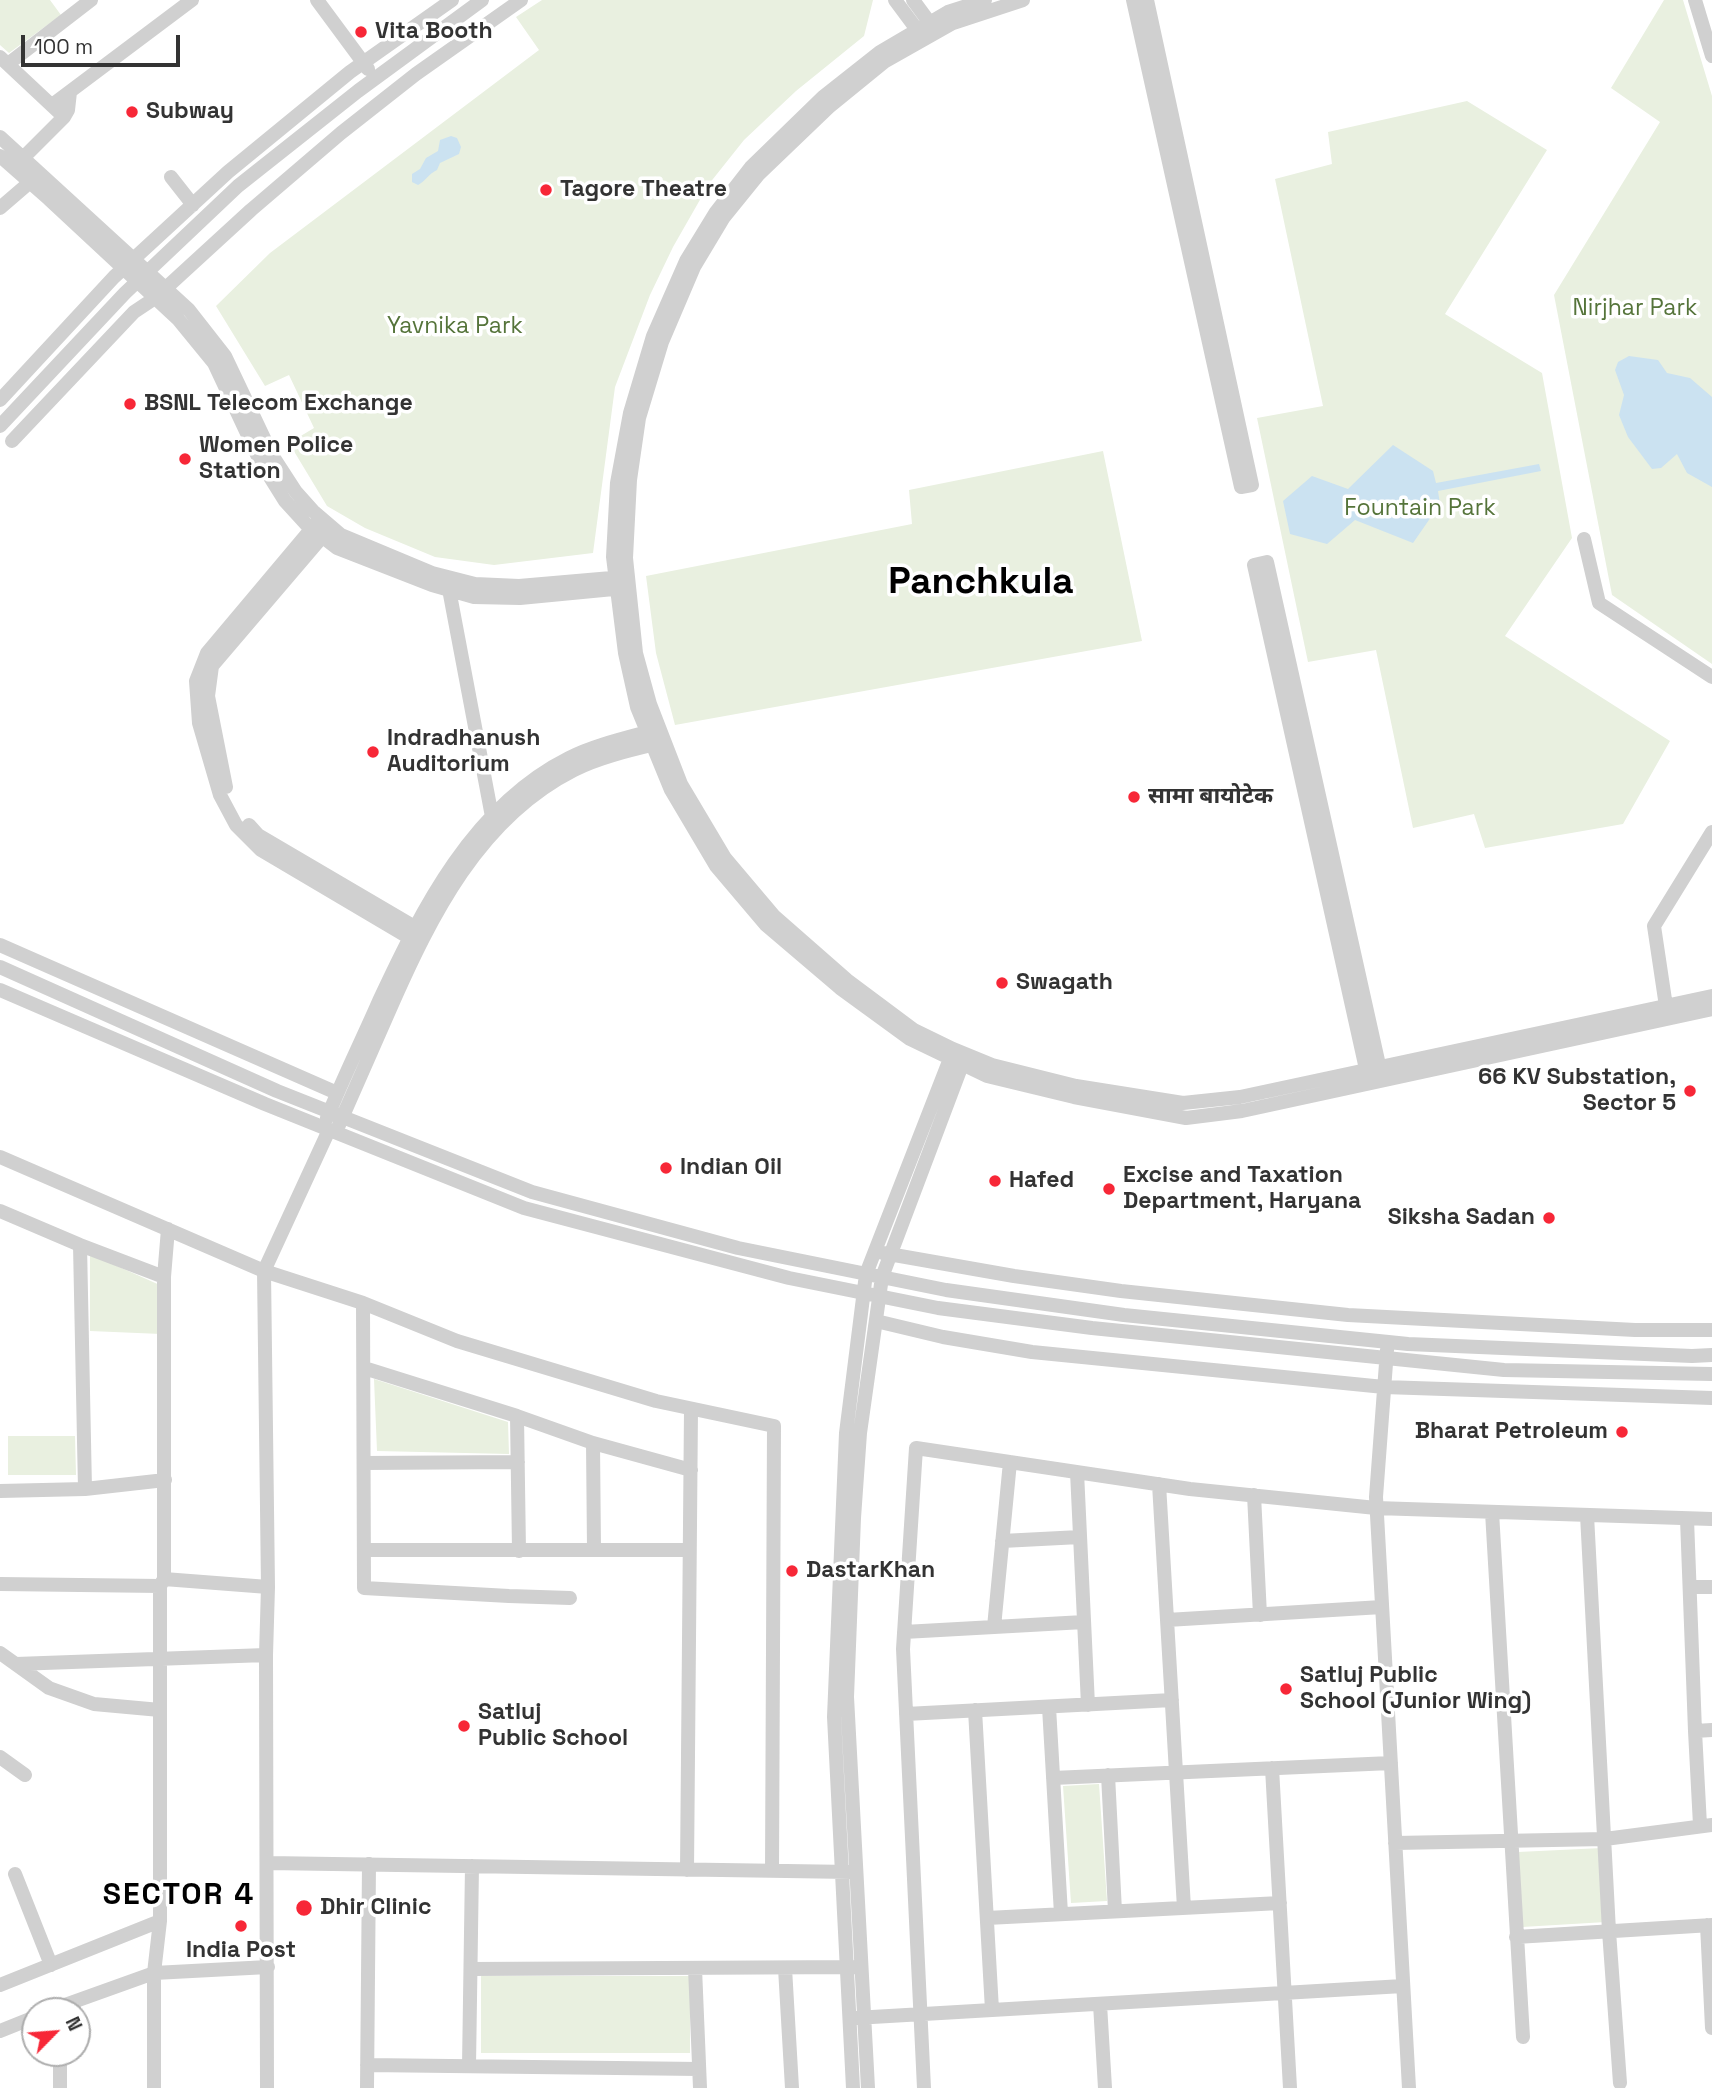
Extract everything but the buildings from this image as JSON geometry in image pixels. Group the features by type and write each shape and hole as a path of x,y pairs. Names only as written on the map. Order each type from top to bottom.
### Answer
{"street":[{"path":"64,117 4,61 72,6 92,0"},
{"path":"317,0 375,79"},
{"path":"0,400 128,264 228,172 363,62 452,0"},
{"path":"0,426 143,277 239,186 375,79 482,0"},
{"path":"12,441 134,312 160,293 251,210 341,133 416,74 522,0"},
{"path":"895,0 927,31"},
{"path":"913,0 927,31"},
{"path":"927,31 948,12 985,0"},
{"path":"1023,0 927,31 880,52 823,97 751,167 716,212 686,261 653,336 630,412 617,483 612,557 622,583 625,653 637,706 725,858 774,916 847,980 914,1030 958,1057 1076,1086 1186,1118 1242,1111 1374,1075 1667,1012 1712,996"},
{"path":"1133,0 1243,471"},
{"path":"1147,0 1236,439"},
{"path":"1695,0 1712,56"},
{"path":"52,105 189,1"},
{"path":"23,158 64,117 68,110 70,92"},
{"path":"0,137 128,264"},
{"path":"0,156 160,293 188,310 225,356 272,455 322,527 432,573 447,583 519,586 622,583"},
{"path":"171,177 193,205"},
{"path":"0,208 29,183"},
{"path":"322,527 207,653 196,681 199,723 220,795 236,825 261,850 418,936"},
{"path":"1584,539 1598,603 1712,677"},
{"path":"1267,562 1374,1075 1254,565 1267,562"},
{"path":"447,583 493,815 493,832"},
{"path":"267,2088 268,1587 264,1271 418,936 435,892 462,851 493,815 537,777 570,758 656,737"},
{"path":"336,1114 337,1093 418,936 472,857 501,822 544,787 575,769 656,737"},
{"path":"1667,1012 1654,926 1712,832"},
{"path":"0,945 337,1093"},
{"path":"0,967 277,1090 532,1192 738,1248 946,1290 1124,1315 1388,1342 1712,1355"},
{"path":"0,990 329,1130 524,1208 789,1278 938,1308 1079,1327 1504,1370 1712,1374"},
{"path":"1667,1012 1712,1009"},
{"path":"849,1872 834,1717 846,1433 863,1293 866,1274 875,1250 958,1057"},
{"path":"868,2088 857,2018 849,1872 847,1697 860,1433 882,1277 958,1057"},
{"path":"0,1157 264,1271 363,1303 457,1341 656,1401 774,1426 772,1871"},
{"path":"0,1211 164,1277"},
{"path":"154,2088 155,1973 160,1921 160,1659 165,1480 164,1277 168,1229"},
{"path":"80,1245 85,1489"},
{"path":"875,1250 890,1255 1014,1276 1121,1291 1348,1315 1635,1330 1712,1330"},
{"path":"363,1303 364,1588 570,1598"},
{"path":"876,1321 943,1337 1032,1352 1384,1387 1712,1398"},
{"path":"1388,1342 1376,1508 1409,2088"},
{"path":"364,1368 593,1443 691,1470"},
{"path":"1684,1373 1684,1397"},
{"path":"687,1870 691,1409"},
{"path":"517,1416 519,1551"},
{"path":"593,1443 594,1550"},
{"path":"924,2088 904,1632 916,1448 1159,1484 1376,1508 1712,1519"},
{"path":"364,1463 518,1462"},
{"path":"994,1627 1010,1462"},
{"path":"1077,1472 1088,1705"},
{"path":"0,1491 85,1489 165,1480"},
{"path":"1159,1484 1184,1908"},
{"path":"1254,1495 1260,1615"},
{"path":"1492,1512 1523,2037"},
{"path":"1587,1515 1609,1931 1620,2083"},
{"path":"1395,1843 1605,1839 1706,1825 1695,1731 1687,1519"},
{"path":"1002,1541 1080,1538"},
{"path":"364,1550 690,1550"},
{"path":"0,1584 162,1583 268,1587"},
{"path":"1690,1587 1712,1587"},
{"path":"1167,1620 1382,1607"},
{"path":"904,1632 1084,1622"},
{"path":"0,1653 50,1688 94,1704 160,1710"},
{"path":"16,1664 266,1655"},
{"path":"906,1714 1172,1700"},
{"path":"1049,1707 1061,1914"},
{"path":"975,1710 992,2010"},
{"path":"1695,1731 1712,1730"},
{"path":"0,1756 25,1775"},
{"path":"1053,1778 1391,1763"},
{"path":"1272,1768 1290,2088"},
{"path":"1108,1775 1115,1912"},
{"path":"268,1863 849,1872"},
{"path":"367,2088 369,1864"},
{"path":"469,2066 472,1867"},
{"path":"15,1874 51,1965"},
{"path":"987,1918 1280,1903"},
{"path":"0,1986 160,1921"},
{"path":"1516,1937 1709,1925 1712,2028"},
{"path":"90,1997 155,1973 268,1967"},
{"path":"471,1969 854,1967"},
{"path":"695,1968 700,2088"},
{"path":"785,1968 792,2088"},
{"path":"857,2018 1404,1986"},
{"path":"1100,2004 1105,2088"},
{"path":"853,2088 857,2018"},
{"path":"0,2031 21,2023"},
{"path":"367,2065 699,2068"},
{"path":"60,2067 60,2088"}],"green space":[{"path":"0,0 50,0 61,15 9,53 0,45"},
{"name":"Yavnika Park","path":"542,0 873,0 864,36 796,91 744,140 709,184 673,247 650,295 615,387 593,553 494,565 435,557 365,528 327,506 289,443 314,428 289,375 265,386 216,306 270,253 539,50 516,17"},
{"name":"Nirjhar Park","path":"1664,0 1683,0 1712,96 1712,664 1612,595 1554,295 1660,122 1611,88"},
{"name":"Fountain Park","path":"1467,101 1547,150 1445,314 1542,373 1572,538 1505,636 1670,741 1623,824 1485,848 1474,814 1413,828 1376,650 1308,662 1257,418 1323,406 1275,179 1332,164 1328,132"},
{"path":"1103,451 1142,641 675,725 656,653 646,576 912,524 909,490"},
{"path":"90,1254 162,1286 161,1334 90,1331"},
{"path":"374,1379 508,1422 509,1454 377,1451"},
{"path":"8,1436 75,1436 76,1475 8,1475"},
{"path":"1099,1784 1107,1901 1071,1903 1063,1786"},
{"path":"1602,1848 1606,1922 1522,1927 1518,1852"},
{"path":"481,1976 690,1976 690,2053 481,2053"}],"water":[{"path":"451,136 457,138 461,147 459,154 440,163 437,170 418,185 412,182 412,174 420,169 426,158 438,151 440,140"},
{"path":"1629,356 1658,360 1667,373 1690,378 1712,397 1712,487 1687,473 1677,454 1661,468 1652,469 1628,437 1619,415 1624,395 1615,370 1618,362"},
{"path":"1393,445 1433,471 1436,483 1539,464 1541,471 1438,491 1440,504 1413,543 1355,520 1327,544 1290,534 1283,501 1312,476 1348,489"}],"place":[{"name":"Vita Booth","path":"361,32"},
{"name":"Subway","path":"132,112"},
{"name":"Tagore Theatre","path":"546,190"},
{"name":"BSNL Telecom Exchange","path":"130,404"},
{"name":"Women Police Station","path":"185,459"},
{"name":"Indradhanush Auditorium","path":"373,752"},
{"name":"सामा बायोटेक","path":"1134,797"},
{"name":"Swagath","path":"1002,983"},
{"name":"66 KV Substation, Sector 5","path":"1690,1091"},
{"name":"Indian Oil","path":"666,1168"},
{"name":"Hafed","path":"995,1181"},
{"name":"Excise and Taxation Department, Haryana","path":"1109,1189"},
{"name":"Siksha Sadan","path":"1549,1218"},
{"name":"Bharat Petroleum","path":"1622,1432"},
{"name":"DastarKhan","path":"792,1571"},
{"name":"Satluj Public School (Junior Wing)","path":"1286,1689"},
{"name":"Satluj Public School","path":"464,1726"},
{"name":"Dhir Clinic","path":"304,1908"},
{"name":"India Post","path":"241,1926"}],"district":[{"name":"Panchkula","path":"981,583"},
{"name":"SECTOR 4","path":"179,1896"}]}
